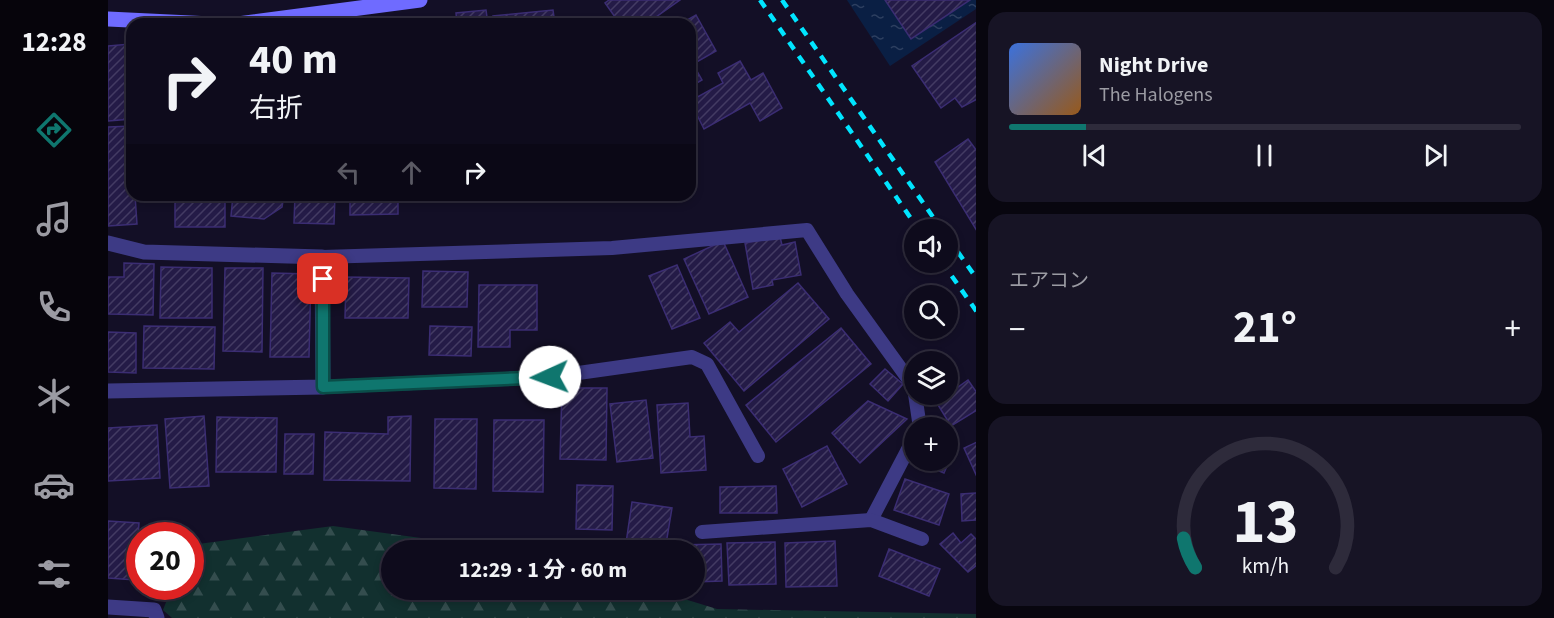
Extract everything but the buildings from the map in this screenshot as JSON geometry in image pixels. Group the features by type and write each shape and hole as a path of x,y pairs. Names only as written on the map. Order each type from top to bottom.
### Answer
{"street":[{"path":"284,18 420,0"},
{"path":"108,19 126,20"},
{"path":"108,243 144,252 322,257 323,387 108,391"},
{"path":"108,607 154,610 157,618"}],"lane":[{"path":"322,257 612,248 807,230 847,294 904,373"},
{"path":"323,387 550,377 692,357 707,364 758,456"},
{"path":"871,520 904,457"},
{"path":"702,532 871,520 922,539"}],"green space":[{"path":"333,526 436,540 381,540 381,600 688,600 717,609 976,614 976,618 172,618 163,610 167,600 204,600 204,543"}],"water":[{"path":"847,0 976,0 976,9 890,66"}],"railway":[{"path":"760,0 911,219"},
{"path":"782,0 934,219"},
{"path":"958,252 976,278"},
{"path":"950,273 976,311"}],"route":[{"path":"323,279 323,387 550,377"}]}
